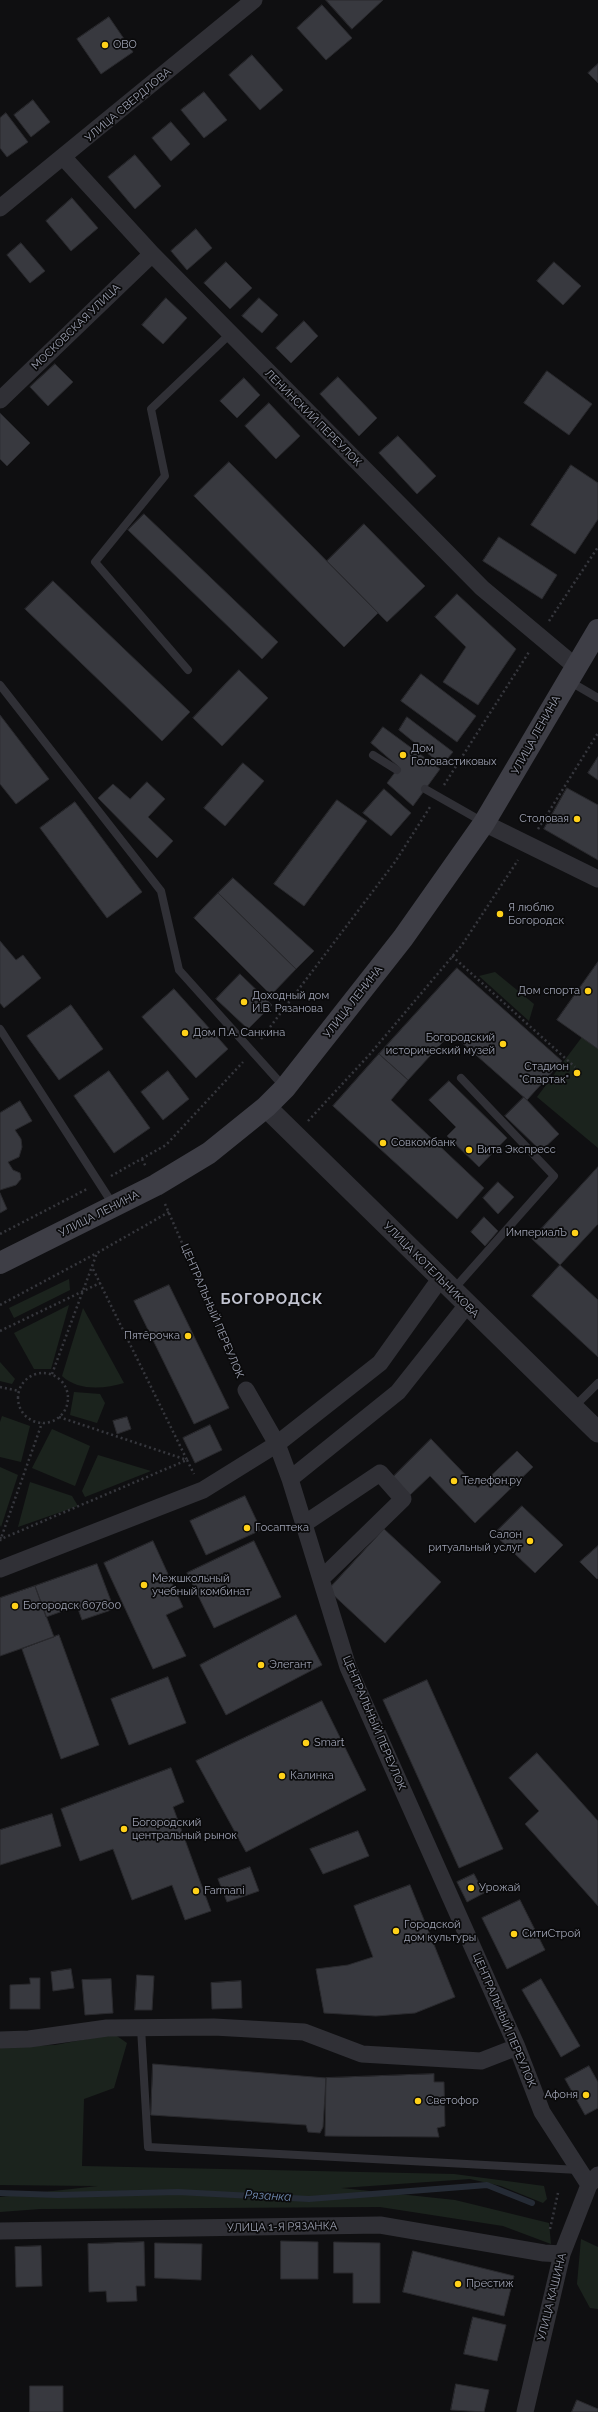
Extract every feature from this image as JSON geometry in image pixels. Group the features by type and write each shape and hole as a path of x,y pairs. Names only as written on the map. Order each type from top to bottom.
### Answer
{"main road":[{"name":"УЛИЦА ЛЕНИНА","path":"0,1263 156,1185 208,1153 266,1107 285,1088 403,938 484,823 521,762 571,672 598,630"}],"street":[{"name":"УЛИЦА СВЕРДЛОВА","path":"0,208 64,158 254,0"},
{"name":"ЛЕНИНСКИЙ ПЕРЕУЛОК","path":"64,158 152,254 230,334 482,588 539,636 571,672"},
{"name":"МОСКОВСКАЯ УЛИЦА","path":"0,400 152,254"},
{"path":"484,823 598,879"},
{"name":"УЛИЦА КОТЕЛЬНИКОВА","path":"266,1107 296,1134 453,1292 598,1432"},
{"path":"0,1569 203,1490 277,1444 380,1363 453,1292"},
{"path":"290,1479 398,1392 453,1292"},
{"name":"ЦЕНТРАЛЬНЫЙ ПЕРЕУЛОК","path":"246,1390 277,1444 290,1479 348,1667 517,2047 542,2112 579,2170 594,2180"},
{"path":"304,1524 380,1473 403,1500 321,1579"},
{"path":"0,2040 29,2039 107,2028 214,2027 304,2032 362,2054 481,2061 517,2047"},
{"name":"УЛИЦА КАШИНА","path":"525,2412 562,2254 594,2180"},
{"name":"УЛИЦА 1-Я РЯЗАНКА","path":"0,2231 380,2225 544,2253 562,2254"}],"lane":[{"path":"188,670 95,562 165,476 151,409 230,334"},
{"path":"571,672 598,698"},
{"path":"0,685 161,890 179,970 251,1053 285,1088"},
{"path":"373,755 397,770"},
{"path":"425,789 484,823"},
{"path":"0,1029 114,1206"},
{"path":"453,1292 554,1176 461,1078"},
{"path":"572,1408 598,1383"},
{"path":"142,2028 148,2147 579,2170"}],"path":[{"path":"0,1234 99,1183 166,1145 251,1053 395,862 598,546"},
{"path":"296,1134 370,1054 452,956 529,844 598,733"},
{"path":"452,956 575,1067"},
{"name":"ЦЕНТРАЛЬНЫЙ ПЕРЕУЛОК","path":"156,1185 246,1390"},
{"path":"0,1305 97,1253 169,1212"},
{"path":"52,1374 97,1253"},
{"path":"92,1267 203,1490"},
{"path":"0,1331 100,1283"},
{"path":"43,1372 52,1374 65,1384 68,1400 64,1412 59,1417 54,1421 42,1424 29,1419 20,1410 17,1397 19,1391 21,1384 31,1375 43,1372"},
{"path":"0,1387 19,1391"},
{"path":"59,1417 187,1460"},
{"path":"0,1539 42,1424"},
{"path":"0,1539 187,1460"}],"shaded area":[{"path":"495,972 534,1004 529,1021 479,976"},
{"name":"Стадион \"Спартак\"","path":"582,1037 598,1049 598,1148 537,1097"},
{"path":"69,1279 70,1290 14,1318 9,1308"},
{"path":"69,1305 51,1369 34,1369 14,1333"},
{"path":"83,1308 124,1383 108,1387 83,1386 68,1381 62,1376"},
{"path":"0,1362 15,1379 12,1384 0,1381"},
{"path":"74,1392 100,1394 105,1403 97,1423 70,1415"},
{"path":"2,1416 30,1426 21,1462 0,1457 0,1422"},
{"path":"52,1429 90,1446 75,1486 32,1468"},
{"path":"98,1455 151,1471 85,1497 82,1491"},
{"path":"0,1467 18,1475 1,1527 0,1525"},
{"path":"30,1482 72,1496 78,1506 18,1527"},
{"path":"114,2034 127,2043 114,2088 84,2099 82,2166 454,2174 544,2186 547,2199 543,2203 501,2186 470,2179 341,2188 455,2200 549,2223 551,2244 503,2226 380,2207 40,2209 0,2212 0,2197 98,2186 0,2185 0,2047 55,2045"},
{"path":"581,2239 598,2247 598,2309 590,2308 577,2284"}],"building":[{"path":"326,0 383,0 352,29"},
{"path":"322,5 352,38 326,60 297,28"},
{"name":"ОВО","path":"109,17 133,52 101,74 77,39"},
{"path":"252,55 283,90 260,110 229,75"},
{"path":"598,64 598,83 588,73"},
{"path":"204,92 227,120 204,138 181,110"},
{"path":"33,100 50,122 31,137 14,115"},
{"path":"6,113 28,142 7,157 0,148 0,118"},
{"path":"171,122 190,144 171,161 152,138"},
{"path":"135,155 161,186 135,209 108,177"},
{"path":"72,198 98,228 71,251 46,221"},
{"path":"196,229 212,248 187,270 171,251"},
{"path":"21,243 45,271 30,283 7,255"},
{"path":"226,262 252,288 230,309 204,283"},
{"path":"554,262 581,286 563,305 537,281"},
{"path":"166,298 187,318 163,344 142,325"},
{"path":"259,298 278,315 262,333 242,316"},
{"path":"304,321 318,336 291,363 276,348"},
{"path":"55,364 73,382 48,406 30,387"},
{"path":"547,371 592,404 569,435 524,403"},
{"path":"338,377 377,418 359,436 320,394"},
{"path":"244,378 260,395 237,418 220,401"},
{"path":"269,403 300,436 276,459 245,426"},
{"path":"0,413 30,443 7,466 0,459"},
{"path":"398,436 436,476 417,494 379,453"},
{"path":"229,462 378,613 344,647 194,496"},
{"path":"571,465 598,483 598,519 575,554 531,525"},
{"path":"144,514 278,642 262,659 128,530"},
{"path":"364,524 425,586 387,622 327,561"},
{"path":"499,537 557,575 542,599 483,561"},
{"path":"53,581 190,712 162,741 25,609"},
{"path":"457,594 516,649 478,705 443,682 466,647 435,617"},
{"path":"239,670 268,698 222,746 193,718"},
{"path":"421,674 476,716 457,742 401,701"},
{"path":"0,715 49,779 16,804 0,784"},
{"path":"407,717 453,752 442,765 399,730"},
{"name":"Дом Головастиковых","path":"383,727 440,769 413,806 387,783 399,767 371,743"},
{"path":"598,757 598,780 588,773"},
{"path":"243,763 264,781 225,826 204,808"},
{"path":"147,782 165,799 148,817 173,841 157,858 98,798 113,784 130,799"},
{"path":"567,788 598,805 598,860 544,829"},
{"path":"384,789 411,813 391,836 363,813"},
{"path":"337,800 367,821 304,906 274,884"},
{"path":"75,802 142,892 107,918 40,828"},
{"path":"233,878 314,951 296,969 218,893"},
{"path":"218,893 296,969 271,995 194,918"},
{"path":"0,941 16,960 23,955 41,978 4,1008 0,1003"},
{"name":"Дом спорта","path":"598,962 598,1049 557,1020"},
{"name":"Богородский исторический музей","path":"457,968 562,1061 527,1100 451,1033 408,1080 379,1054"},
{"name":"Доходный дом И.В. Рязанова","path":"240,974 272,1005 248,1029 216,999"},
{"name":"Дом П.А. Санкина","path":"174,989 228,1049 196,1078 142,1017"},
{"path":"71,1005 103,1049 59,1080 27,1036"},
{"path":"379,1054 408,1080 391,1100 484,1188 457,1219 333,1106"},
{"path":"109,1071 150,1128 114,1153 74,1096"},
{"path":"168,1071 189,1099 163,1120 141,1092"},
{"path":"449,1081 507,1138 479,1167 447,1136 456,1127 429,1100"},
{"path":"524,1097 559,1134 541,1151 505,1116"},
{"path":"20,1101 32,1121 15,1130 21,1139 22,1147 19,1157 8,1162 13,1170 20,1173 21,1179 16,1185 0,1190 0,1113"},
{"path":"598,1167 598,1224 560,1265 532,1239"},
{"path":"498,1182 514,1197 498,1214 483,1198"},
{"path":"0,1193 7,1209 0,1213"},
{"path":"484,1217 498,1231 485,1246 471,1232"},
{"path":"560,1265 598,1300 598,1357 532,1296"},
{"path":"169,1285 229,1408 194,1424 134,1301"},
{"path":"127,1417 131,1429 117,1434 113,1421"},
{"path":"210,1425 222,1450 195,1463 183,1438"},
{"path":"431,1439 478,1488 517,1451 533,1467 475,1523 430,1476 410,1495 393,1477"},
{"path":"245,1496 261,1530 206,1555 190,1521"},
{"name":"Салон ритуальный услуг","path":"522,1506 563,1545 535,1573 494,1534"},
{"path":"384,1529 441,1582 385,1643 328,1590"},
{"name":"Межшкольный учебный комбинат","path":"153,1541 183,1607 166,1615 186,1656 153,1669 104,1563"},
{"path":"254,1541 281,1597 214,1628 187,1573"},
{"path":"598,1546 598,1578 597,1579 580,1562"},
{"path":"97,1564 114,1609 82,1620 77,1606 46,1617 35,1586"},
{"path":"35,1586 54,1637 0,1656 0,1598"},
{"name":"Элегант","path":"296,1615 322,1665 226,1715 200,1665"},
{"path":"59,1635 99,1745 61,1759 22,1649"},
{"path":"168,1677 186,1723 129,1745 111,1699"},
{"path":"427,1680 503,1849 459,1868 383,1700"},
{"name":"Калинка","path":"322,1701 366,1790 246,1852 196,1761"},
{"path":"537,1753 598,1821 598,1906 525,1824 539,1811 509,1778"},
{"name":"Богородский центральный рынок","path":"171,1768 184,1802 173,1807 211,1911 185,1920 172,1885 132,1900 113,1849 80,1861 61,1809"},
{"path":"52,1814 61,1846 0,1865 0,1830"},
{"path":"358,1831 369,1856 323,1874 310,1849"},
{"path":"250,1867 259,1891 227,1902 218,1879"},
{"name":"Урожай","path":"474,1874 484,1893 467,1902 457,1882"},
{"name":"Городской дом культуры","path":"410,1885 455,1997 415,2013 376,2016 324,2013 316,1969 348,1965 373,1957 354,1906"},
{"name":"СитиСтрой","path":"520,1900 545,1950 507,1969 482,1918"},
{"path":"71,1969 74,1988 53,1991 51,1972"},
{"path":"137,1975 154,1976 152,2010 135,2010"},
{"path":"30,1978 40,1978 40,2009 10,2009 10,1985 30,1984"},
{"path":"111,1979 113,2013 85,2015 82,1980"},
{"path":"541,1979 580,2046 561,2057 522,1990"},
{"path":"241,1981 242,2008 212,2009 211,1983"},
{"path":"153,2064 326,2078 323,2127 320,2133 308,2132 306,2125 151,2115"},
{"name":"Афоня","path":"589,2066 598,2082 598,2108 585,2115 565,2079"},
{"path":"434,2074 434,2082 444,2082 445,2126 437,2128 439,2137 325,2136 326,2078"},
{"path":"281,2241 318,2242 318,2279 281,2279"},
{"path":"144,2242 145,2286 136,2286 137,2301 107,2302 106,2291 89,2292 88,2244"},
{"path":"334,2242 380,2243 380,2303 353,2303 353,2273 334,2273"},
{"path":"155,2243 202,2244 201,2280 155,2278"},
{"path":"41,2246 42,2286 16,2287 15,2247"},
{"name":"Престиж","path":"413,2251 514,2276 504,2316 403,2292"},
{"path":"473,2317 506,2325 497,2361 464,2354"},
{"path":"456,2384 489,2390 484,2412 451,2410"},
{"path":"30,2386 63,2386 63,2412 30,2412"},
{"path":"577,2400 598,2409 598,2412 572,2412"}],"waterway":[{"name":"Рязанка","path":"0,2193 58,2195 178,2192 309,2199 487,2185 532,2203"}],"place":[{"name":"ОВО","path":"105,45"},
{"name":"Дом Головастиковых","path":"403,755"},
{"name":"Столовая","path":"577,819"},
{"name":"Я люблю Богородск","path":"500,914"},
{"name":"Дом спорта","path":"588,991"},
{"name":"Доходный дом И.В. Рязанова","path":"244,1002"},
{"name":"Дом П.А. Санкина","path":"185,1033"},
{"name":"Богородский исторический музей","path":"503,1044"},
{"name":"Стадион \"Спартак\"","path":"577,1073"},
{"name":"Совкомбанк","path":"383,1143"},
{"name":"Вита Экспресс","path":"469,1150"},
{"name":"ИмпериалЪ","path":"575,1233"},
{"name":"Пятёрочка","path":"188,1336"},
{"name":"Телефон.ру","path":"454,1481"},
{"name":"Госаптека","path":"247,1528"},
{"name":"Салон ритуальный услуг","path":"530,1541"},
{"name":"Межшкольный учебный комбинат","path":"144,1585"},
{"name":"Богородск 607600","path":"15,1606"},
{"name":"Элегант","path":"261,1665"},
{"name":"Smart","path":"306,1743"},
{"name":"Калинка","path":"282,1776"},
{"name":"Богородский центральный рынок","path":"124,1829"},
{"name":"Урожай","path":"471,1888"},
{"name":"Farmani","path":"196,1891"},
{"name":"Городской дом культуры","path":"396,1931"},
{"name":"СитиСтрой","path":"514,1934"},
{"name":"Афоня","path":"586,2095"},
{"name":"Светофор","path":"418,2101"},
{"name":"Престиж","path":"458,2284"}],"district":[{"name":"БОГОРОДСК","path":"272,1299"}]}
